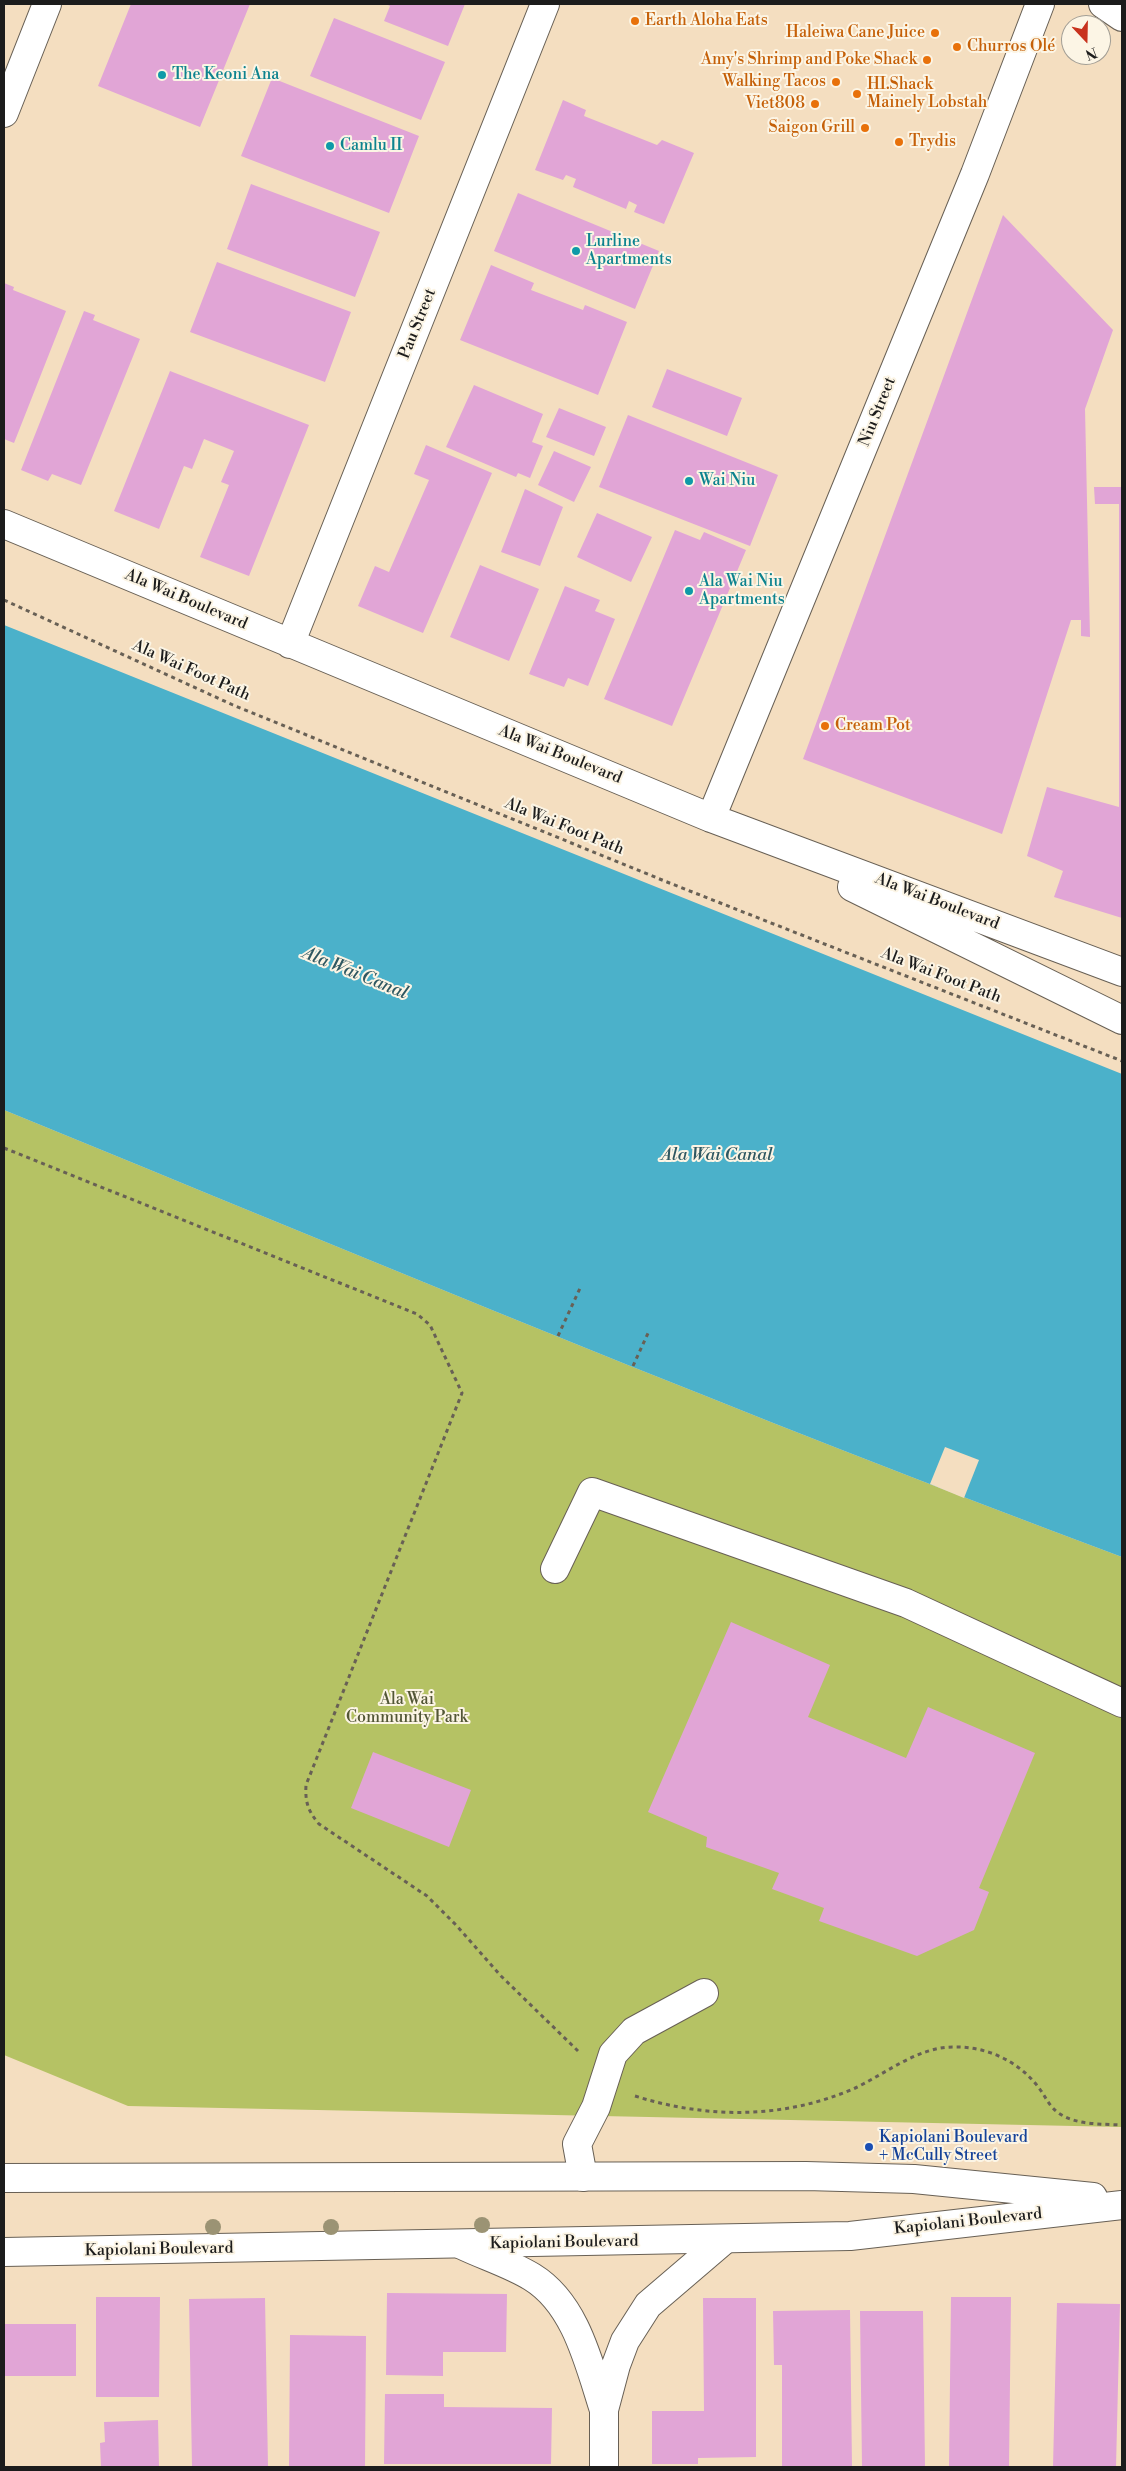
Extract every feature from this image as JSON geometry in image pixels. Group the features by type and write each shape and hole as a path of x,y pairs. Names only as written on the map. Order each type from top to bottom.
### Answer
{"main road":[{"path":"4,113 47,4"},
{"name":"Pau Street","path":"290,644 545,4"},
{"name":"Niu Street","path":"711,818 975,174 1040,4"},
{"path":"1104,4 1122,17"},
{"name":"Ala Wai Boulevard","path":"4,524 711,818 1122,972"},
{"path":"711,818 1122,1020"},
{"path":"556,1570 592,1492 906,1603 1122,1703"},
{"path":"583,2177 577,2144 596,2106 613,2054 634,2030 704,1992"},
{"name":"Kapiolani Boulevard","path":"4,2178 806,2176 914,2178 1122,2200"},
{"name":"Kapiolani Boulevard","path":"4,2252 462,2245 850,2236 1122,2205"},
{"path":"604,2467 604,2410 616,2365 625,2341 648,2306 724,2240"},
{"path":"462,2245 532,2276 545,2286 568,2317 577,2333 604,2410"}],"path":[{"name":"Ala Wai Foot Path","path":"4,600 252,712 676,886 1122,1061"},
{"path":"4,1148 417,1314 430,1325 462,1393 306,1786 305,1799 311,1815 319,1824 427,1896 457,1926 501,1976 566,2041 627,2093 664,2105 701,2112 740,2114 779,2110 818,2102 855,2088 912,2058 950,2046 969,2047 1011,2062 1027,2074 1048,2103 1060,2114 1074,2120 1122,2125"},
{"path":"558,1336 581,1286"},
{"path":"633,1366 649,1332"}],"green space":[{"name":"Ala Wai Community Park","path":"4,1110 701,1394 1122,1557 1122,2127 128,2106 4,2055"}],"water":[{"name":"Ala Wai Canal","path":"4,625 1122,1074 1122,1557 701,1394 4,1110"}],"pier":[{"path":"945,1447 979,1460 964,1498 930,1484"}],"building":[{"name":"The Keoni Ana","path":"131,4 250,4 200,127 98,86"},
{"path":"386,4 465,4 448,46 384,21 390,6"},
{"path":"334,18 445,62 421,120 310,76"},
{"name":"Camlu II","path":"272,78 419,136 389,213 241,156"},
{"path":"563,100 586,110 584,116 657,145 662,140 694,153 664,224 634,212 637,205 629,201 626,209 573,187 576,179 566,175 563,180 535,170"},
{"path":"251,184 380,232 355,297 227,249"},
{"name":"Lurline Apartments","path":"518,193 659,251 635,309 494,251"},
{"path":"1003,215 1113,330 1085,409 1090,637 1081,636 1081,620 1071,620 1002,834 803,759"},
{"path":"217,262 351,312 325,382 190,332"},
{"path":"491,265 534,283 531,290 583,310 585,305 627,322 598,395 460,340"},
{"path":"4,283 14,287 13,290 66,311 14,443 4,439"},
{"path":"84,311 95,315 93,320 140,339 81,485 52,474 48,481 21,470"},
{"path":"667,369 742,398 727,436 652,407"},
{"path":"170,371 309,425 249,576 200,557 229,485 221,482 234,451 204,439 192,469 184,466 159,529 114,511"},
{"path":"474,385 543,414 532,442 543,446 530,478 518,473 516,477 446,447"},
{"path":"559,408 606,427 594,456 546,437"},
{"name":"Wai Niu","path":"628,415 778,475 750,546 599,487"},
{"path":"426,445 492,473 423,633 358,606 375,566 389,572 429,480 414,474"},
{"path":"554,451 591,467 574,502 538,485"},
{"path":"1094,487 1122,487 1122,918 1054,897 1063,871 1027,856 1047,787 1119,807 1119,504 1095,504"},
{"path":"525,489 563,507 540,566 501,552"},
{"path":"597,513 652,537 631,582 577,557"},
{"name":"Ala Wai Niu Apartments","path":"675,530 700,540 704,532 746,550 672,726 604,699"},
{"path":"480,565 539,589 509,661 450,637"},
{"path":"565,586 600,600 595,611 615,619 588,686 568,678 564,687 529,674"},
{"path":"731,1622 830,1665 808,1717 906,1758 928,1707 1035,1753 979,1888 989,1892 974,1930 917,1956 819,1921 824,1908 772,1889 779,1873 706,1847 707,1837 648,1812"},
{"path":"373,1752 471,1790 449,1847 351,1808"},
{"path":"387,2293 507,2294 506,2352 443,2352 443,2376 386,2375"},
{"path":"96,2297 160,2297 159,2397 96,2397"},
{"path":"951,2297 1011,2297 1009,2467 949,2467"},
{"path":"265,2298 268,2467 192,2467 189,2299"},
{"path":"703,2298 756,2298 756,2457 698,2458 698,2464 652,2464 652,2411 704,2411"},
{"path":"1057,2303 1120,2304 1116,2467 1053,2467"},
{"path":"850,2310 852,2467 782,2467 782,2365 774,2365 773,2311"},
{"path":"860,2311 923,2311 925,2467 862,2467"},
{"path":"4,2324 76,2324 76,2376 4,2376"},
{"path":"290,2335 366,2336 365,2467 289,2467"},
{"path":"385,2394 444,2394 444,2407 552,2408 551,2464 384,2464"},
{"path":"158,2420 159,2467 101,2467 100,2443 105,2442 104,2422"}],"place":[{"name":"Earth Aloha Eats","path":"635,21"},
{"name":"Haleiwa Cane Juice","path":"935,33"},
{"name":"Churros Olé","path":"957,47"},
{"name":"Amy's Shrimp and Poke Shack","path":"927,60"},
{"name":"The Keoni Ana","path":"162,75"},
{"name":"Walking Tacos","path":"836,82"},
{"name":"HI.Shack Mainely Lobstah","path":"857,94"},
{"name":"Viet808","path":"815,104"},
{"name":"Saigon Grill","path":"865,128"},
{"name":"Trydis","path":"899,142"},
{"name":"Camlu II","path":"330,146"},
{"name":"Lurline Apartments","path":"576,251"},
{"name":"Wai Niu","path":"689,481"},
{"name":"Ala Wai Niu Apartments","path":"689,591"},
{"name":"Cream Pot","path":"825,726"},
{"name":"Kapiolani Boulevard + McCully Street","path":"869,2147"}]}
